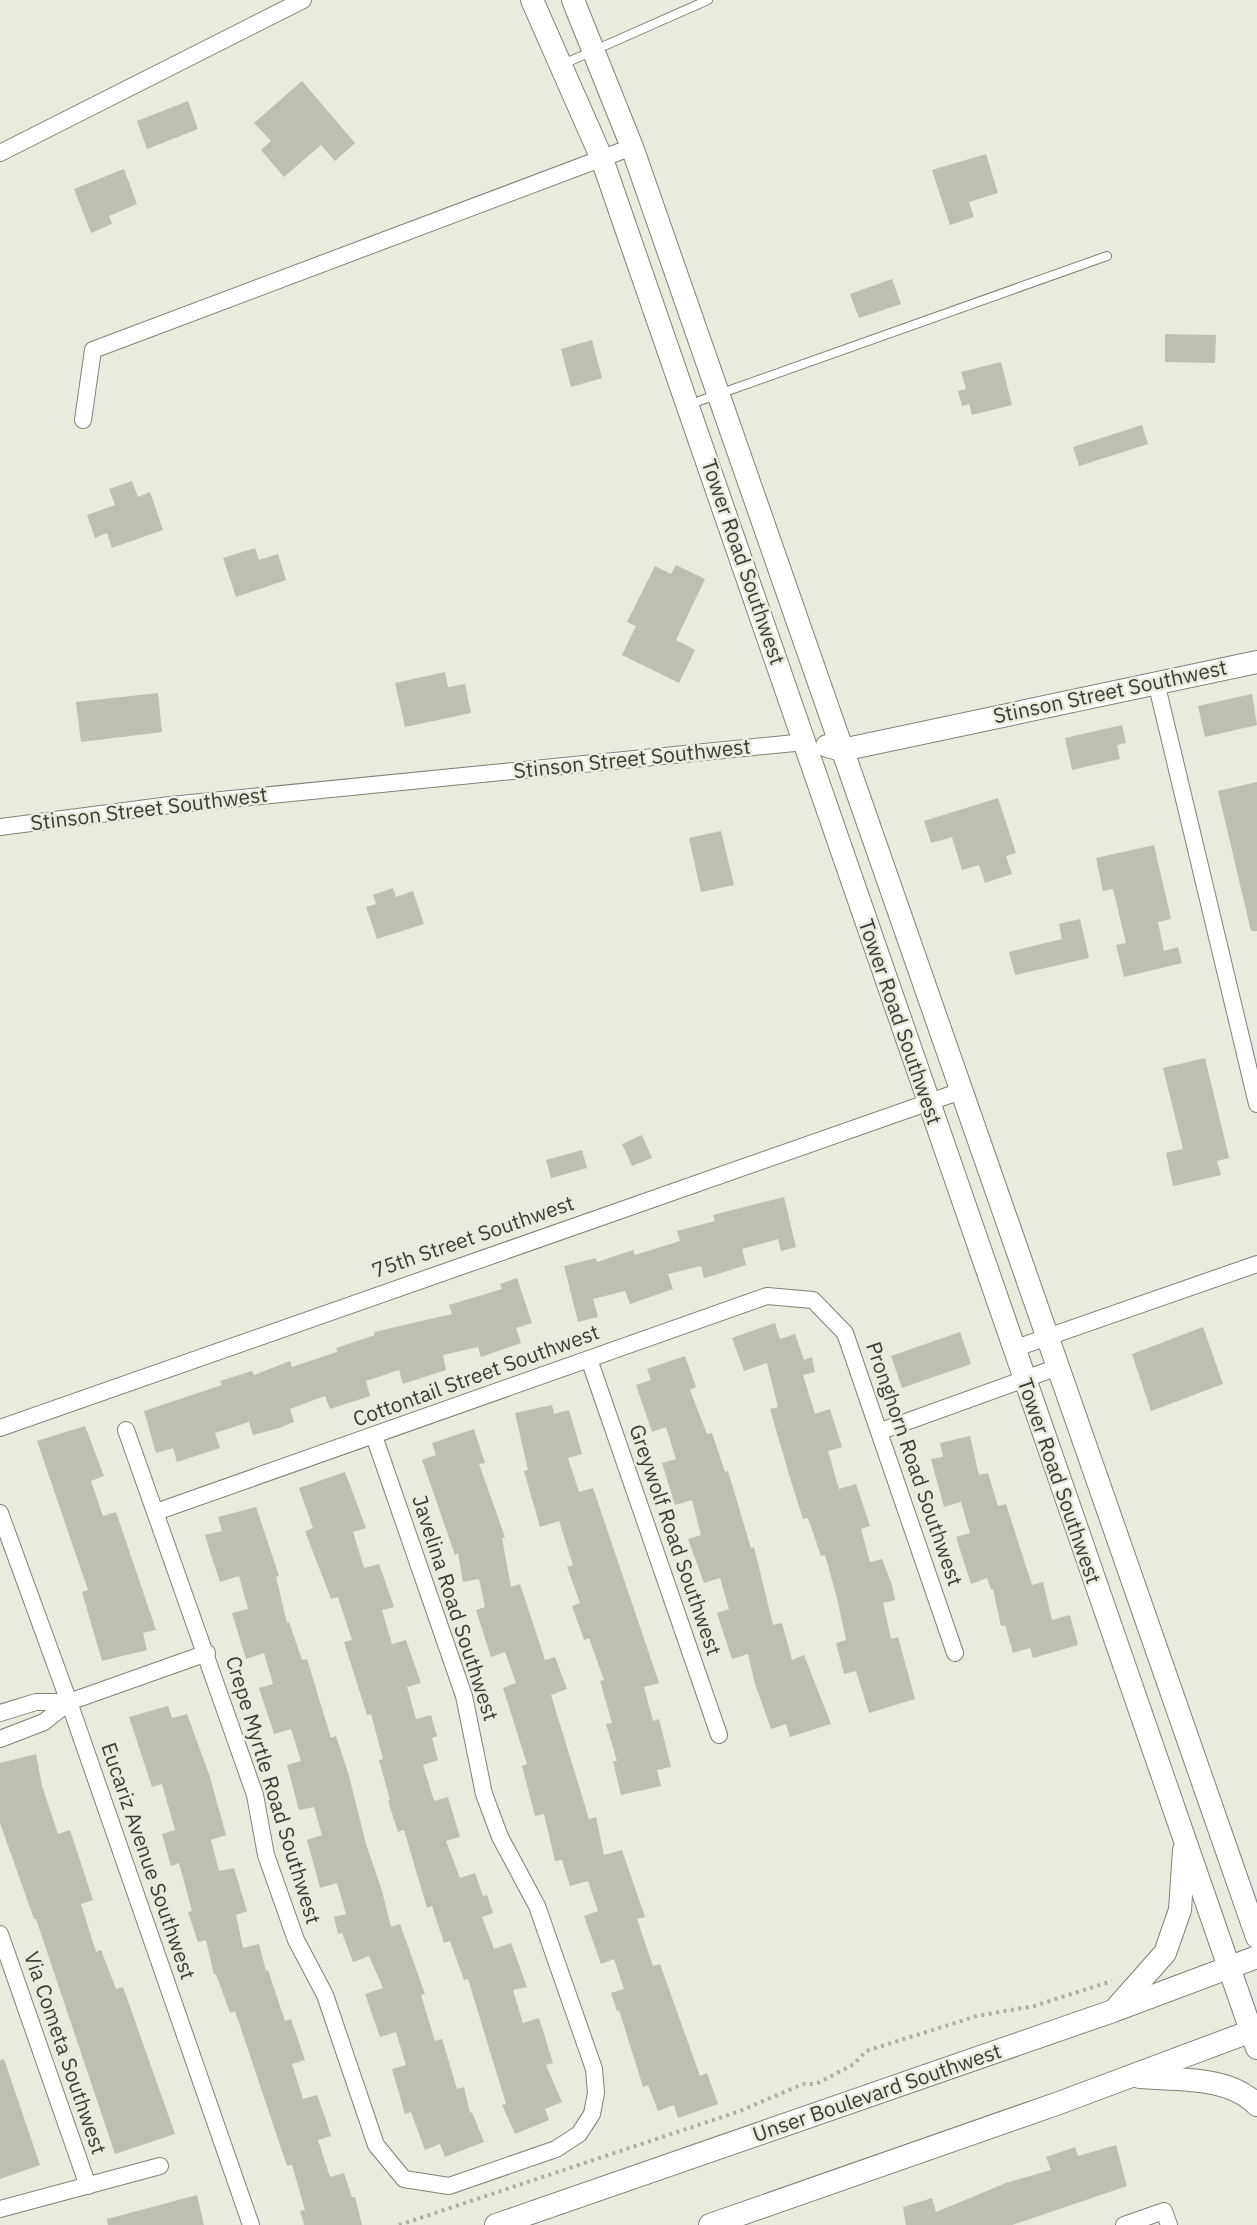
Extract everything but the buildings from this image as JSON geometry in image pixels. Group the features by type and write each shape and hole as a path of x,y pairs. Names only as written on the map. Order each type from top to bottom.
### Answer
{"street":[{"path":"0,153 303,0"},
{"name":"Tower Road Southwest","path":"532,0 602,159 1013,1349 1255,2036"},
{"name":"Tower Road Southwest","path":"573,0 632,147 1257,1937"},
{"path":"83,420 93,350 632,147"},
{"name":"Stinson Street Southwest","path":"0,827 170,805 805,742 842,750 1257,662"},
{"path":"1156,682 1249,1037 1257,1104"},
{"name":"75th Street Southwest","path":"0,1428 961,1091"},
{"path":"1013,1349 1257,1264"},
{"name":"Cottontail Street Southwest","path":"156,1512 767,1296 813,1300"},
{"name":"Pronghorn Road Southwest","path":"813,1300 845,1333 881,1431 955,1653"},
{"name":"Greywolf Road Southwest","path":"589,1359 719,1735"},
{"path":"881,1431 1058,1367"},
{"name":"Crepe Myrtle Road Southwest","path":"126,1430 207,1653 255,1795 266,1855 296,1940 325,1995 376,2145 404,2180 449,2186"},
{"name":"Javelina Road Southwest","path":"374,1436 464,1696 484,1794 500,1837 537,1906 594,2069 596,2093 592,2114 579,2134 556,2149 449,2186"},
{"name":"Eucariz Avenue Southwest","path":"0,1513 69,1702 252,2225"},
{"path":"0,1739 44,1722 69,1702 207,1653"},
{"path":"0,1713 36,1702 69,1702"},
{"path":"1113,2011 1166,1953 1180,1910 1185,1839"},
{"path":"1231,1862 1257,1892"},
{"name":"Via Cometa Southwest","path":"0,1934 88,2186"},
{"name":"Unser Boulevard Southwest","path":"496,2225 1113,2011 1257,1957"},
{"path":"710,2225 1133,2076 1255,2036"},
{"path":"1133,2076 1225,2086 1248,2096 1257,2105"},
{"path":"0,2209 160,2166"},
{"path":"1124,2225 1167,2218"}],"lane":[{"path":"561,66 593,49 708,0"},
{"path":"688,406 1107,256"}],"path":[{"path":"399,2225 740,2111 803,2084 816,2084 855,2064 866,2051 977,2016 1034,2006 1116,1980"}]}
